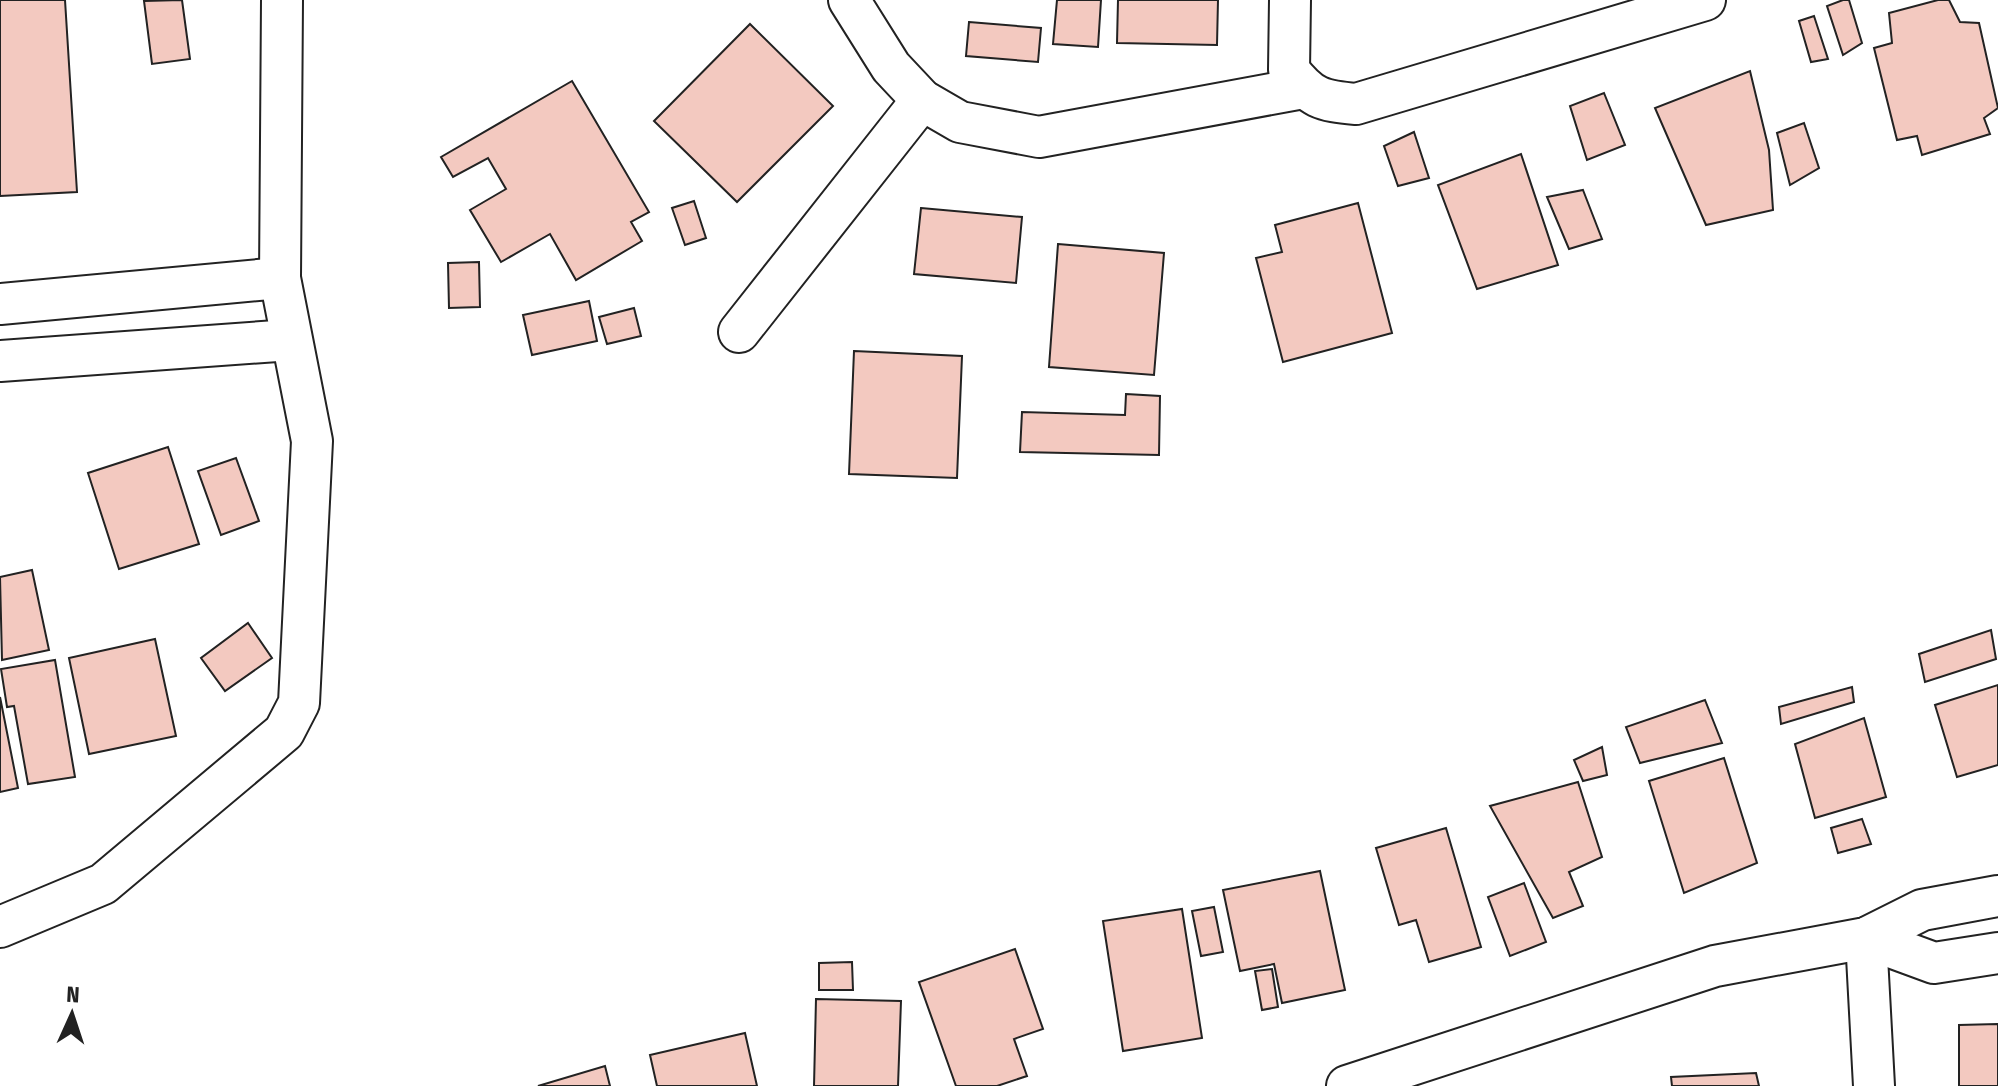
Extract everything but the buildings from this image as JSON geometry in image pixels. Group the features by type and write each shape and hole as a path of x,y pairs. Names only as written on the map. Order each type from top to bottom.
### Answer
{"street":[{"path":"0,927 103,884 284,732 299,703 312,441 308,406 291,340 280,278 282,0"},
{"path":"849,0 891,67 922,100 960,122 1039,137 1303,88"},
{"path":"1290,0 1289,70 1303,88 1323,101 1356,104 1705,0"},
{"path":"739,332 922,100"},
{"path":"0,304 280,278"},
{"path":"0,361 291,340"},
{"path":"1347,1086 1715,966 1866,938 1922,910 1998,896"},
{"path":"1866,938 1934,963 1998,953"},
{"path":"1866,938 1874,1086"}]}
